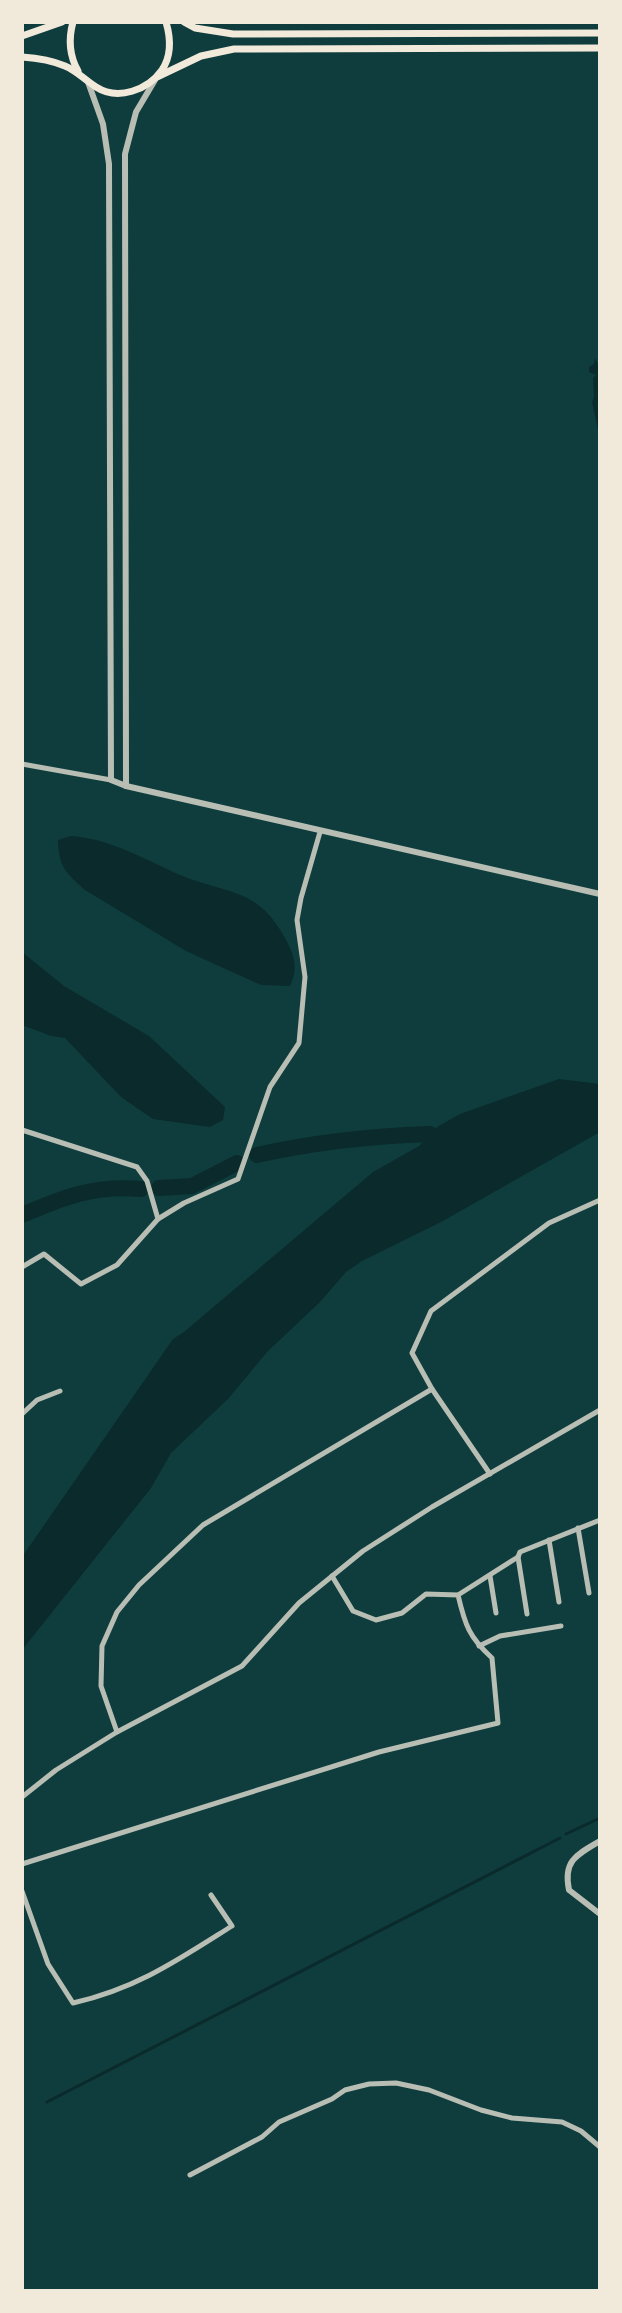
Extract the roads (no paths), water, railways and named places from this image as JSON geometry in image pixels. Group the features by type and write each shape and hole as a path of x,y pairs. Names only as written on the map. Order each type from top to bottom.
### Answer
{"main road":[{"path":"22,36 62,22"},
{"path":"73,22 70,50 83,76"},
{"path":"157,77 170,50 166,22"},
{"path":"184,22 195,28 233,34 600,33"},
{"path":"22,57 49,61 83,76 99,89 125,93 139,90 157,77 201,56 234,49 600,48"}],"street":[{"path":"83,76 103,124 109,164 111,780"},
{"path":"126,786 125,154 136,112 157,77"},
{"path":"22,764 111,780 320,832 600,894"},
{"path":"22,1267 44,1254 81,1284 117,1265 158,1219 184,1203 238,1179 270,1087 299,1043 305,977 297,920 320,832"},
{"path":"22,1130 137,1167 147,1181 158,1219"},
{"path":"490,1474 432,1389 412,1353 431,1311 549,1223 600,1200"},
{"path":"117,1732 101,1686 102,1646 117,1612 139,1585 203,1525 432,1389"},
{"path":"22,1414 37,1400 60,1391"},
{"path":"22,1797 56,1770 117,1732 242,1666 299,1603 363,1551 600,1410"},
{"path":"332,1576 353,1611 376,1620 402,1613 426,1594 458,1595 518,1557 520,1552 600,1520"},
{"path":"578,1528 589,1593"},
{"path":"549,1540 559,1602"},
{"path":"518,1557 527,1614"},
{"path":"490,1576 496,1613"},
{"path":"22,1864 379,1752 498,1723 492,1658 465,1627 458,1595"},
{"path":"479,1646 500,1636 561,1626"},
{"path":"600,1841 575,1857 566,1874 569,1890 600,1914"},
{"path":"22,1891 48,1964 73,2003 109,1995 152,1975 232,1926 211,1895"},
{"path":"190,2175 262,2137 279,2122 332,2099 345,2090 369,2084 396,2083 429,2090 512,2118 562,2122 581,2131 600,2147"}],"water":[{"path":"595,358 600,368 600,439 592,402 593,378 596,375 589,372"},
{"path":"71,836 114,845 180,875 253,901 265,910 289,946 295,968 290,986 261,985 186,951 85,890 68,873 60,857 58,840"},
{"path":"22,952 64,986 149,1036 225,1107 223,1120 210,1127 153,1119 121,1097 65,1038 22,1025"},
{"path":"559,1079 600,1084 600,1132 346,1272 320,1302 267,1352 228,1399 171,1453 151,1488 22,1650 22,1557 173,1339 373,1172 419,1146 437,1127 460,1114"}],"waterway":[{"path":"257,1155 343,1140 430,1134"},
{"path":"159,1188 192,1186 237,1163"},
{"path":"22,1215 80,1194 108,1189 141,1189"},
{"path":"566,1834 600,1818"},
{"path":"47,2102 560,1838"}]}
